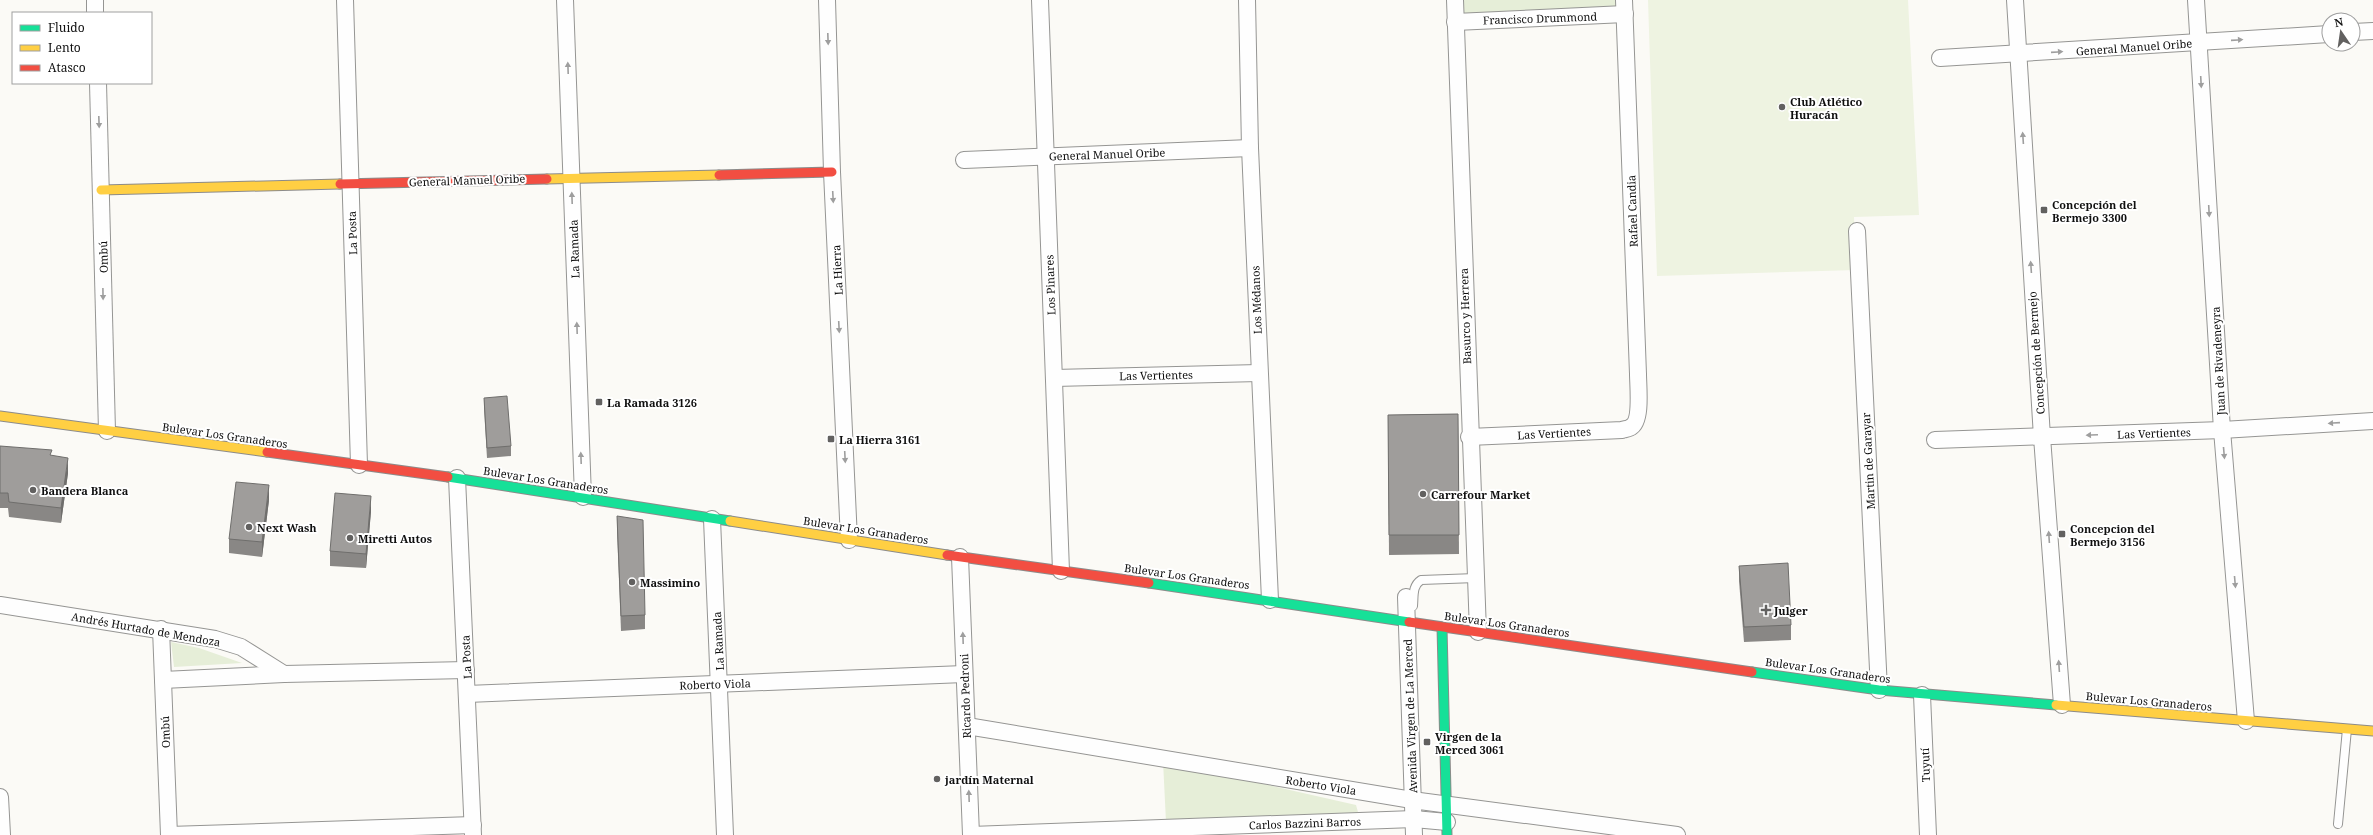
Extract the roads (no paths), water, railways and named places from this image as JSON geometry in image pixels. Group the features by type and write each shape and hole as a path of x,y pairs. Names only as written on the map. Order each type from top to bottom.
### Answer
{"main road":[{"name":"General Manuel Oribe","path":"101,190 571,177 832,172"},
{"name":"Bulevar Los Granaderos","path":"0,416 359,466 457,478 960,557 1270,600 1442,627 1879,690 1922,695 2373,731"},
{"path":"1442,627 1447,829"}],"street":[{"path":"95,0 95,12"},
{"name":"La Posta","path":"345,0 359,466"},
{"name":"La Ramada","path":"565,0 583,497"},
{"name":"La Hierra","path":"827,0 832,172 849,540"},
{"name":"Los Pinares","path":"1040,0 1044,157 1061,571"},
{"name":"Los Médanos","path":"1247,0 1250,148 1270,600"},
{"name":"Basurco y Herrera","path":"1455,0 1469,437 1478,632"},
{"name":"Concepción de Bermejo","path":"2015,0 2042,437 2062,705"},
{"name":"Juan de Rivadeneyra","path":"2196,0 2222,430 2246,721"},
{"name":"Francisco Drummond","path":"1455,22 1624,7"},
{"name":"Rafael Candia","path":"1624,7 1638,374 1638,410 1636,422"},
{"path":"2361,32 2373,31"},
{"name":"General Manuel Oribe","path":"1940,58 2018,55 2321,35"},
{"name":"Ombú","path":"98,84 107,431"},
{"name":"General Manuel Oribe","path":"964,160 1250,148"},
{"name":"Martin de Garayar","path":"1857,231 1879,690"},
{"name":"Las Vertientes","path":"1054,378 1259,373"},
{"name":"Las Vertientes","path":"1935,440 2222,430 2373,421"},
{"name":"Las Vertientes","path":"1469,437 1622,430 1631,427 1636,422"},
{"name":"La Posta","path":"457,478 473,830"},
{"name":"La Ramada","path":"712,518 725,835"},
{"name":"Ricardo Pedroni","path":"960,557 971,835"},
{"name":"Avenida Virgen de La Merced","path":"1406,597 1410,622 1412,800 1414,835"},
{"name":"Andrés Hurtado de Mendoza","path":"0,604 215,639 240,647 284,674"},
{"name":"Ombú","path":"161,629 169,835"},
{"path":"163,680 284,674 466,670"},
{"name":"Roberto Viola","path":"467,694 964,674"},
{"name":"Tuyutí","path":"1922,695 1928,835"},
{"name":"Roberto Viola","path":"967,726 1412,800 1677,835"},
{"path":"0,797 2,835"},
{"name":"Carlos Bazzini Barros","path":"971,835 1414,819 1447,829"},
{"path":"169,835 473,830"}],"lane":[{"path":"1410,622 1416,584 1421,580 1476,578"},
{"path":"2338,824 2347,729"}],"place":[{"name":"Club Atlético Huracán","path":"1782,107"},
{"name":"Concepción del Bermejo 3300","path":"2044,210"},
{"name":"La Ramada 3126","path":"599,402"},
{"name":"La Hierra 3161","path":"831,439"},
{"name":"Bandera Blanca","path":"33,490"},
{"name":"Carrefour Market","path":"1423,494"},
{"name":"Next Wash","path":"249,527"},
{"name":"Concepcion del Bermejo 3156","path":"2062,534"},
{"name":"Miretti Autos","path":"350,538"},
{"name":"Massimino","path":"632,582"},
{"name":"Julger","path":"1766,610"},
{"name":"Virgen de la Merced 3061","path":"1427,742"},
{"name":"jardín Maternal","path":"937,779"}]}
